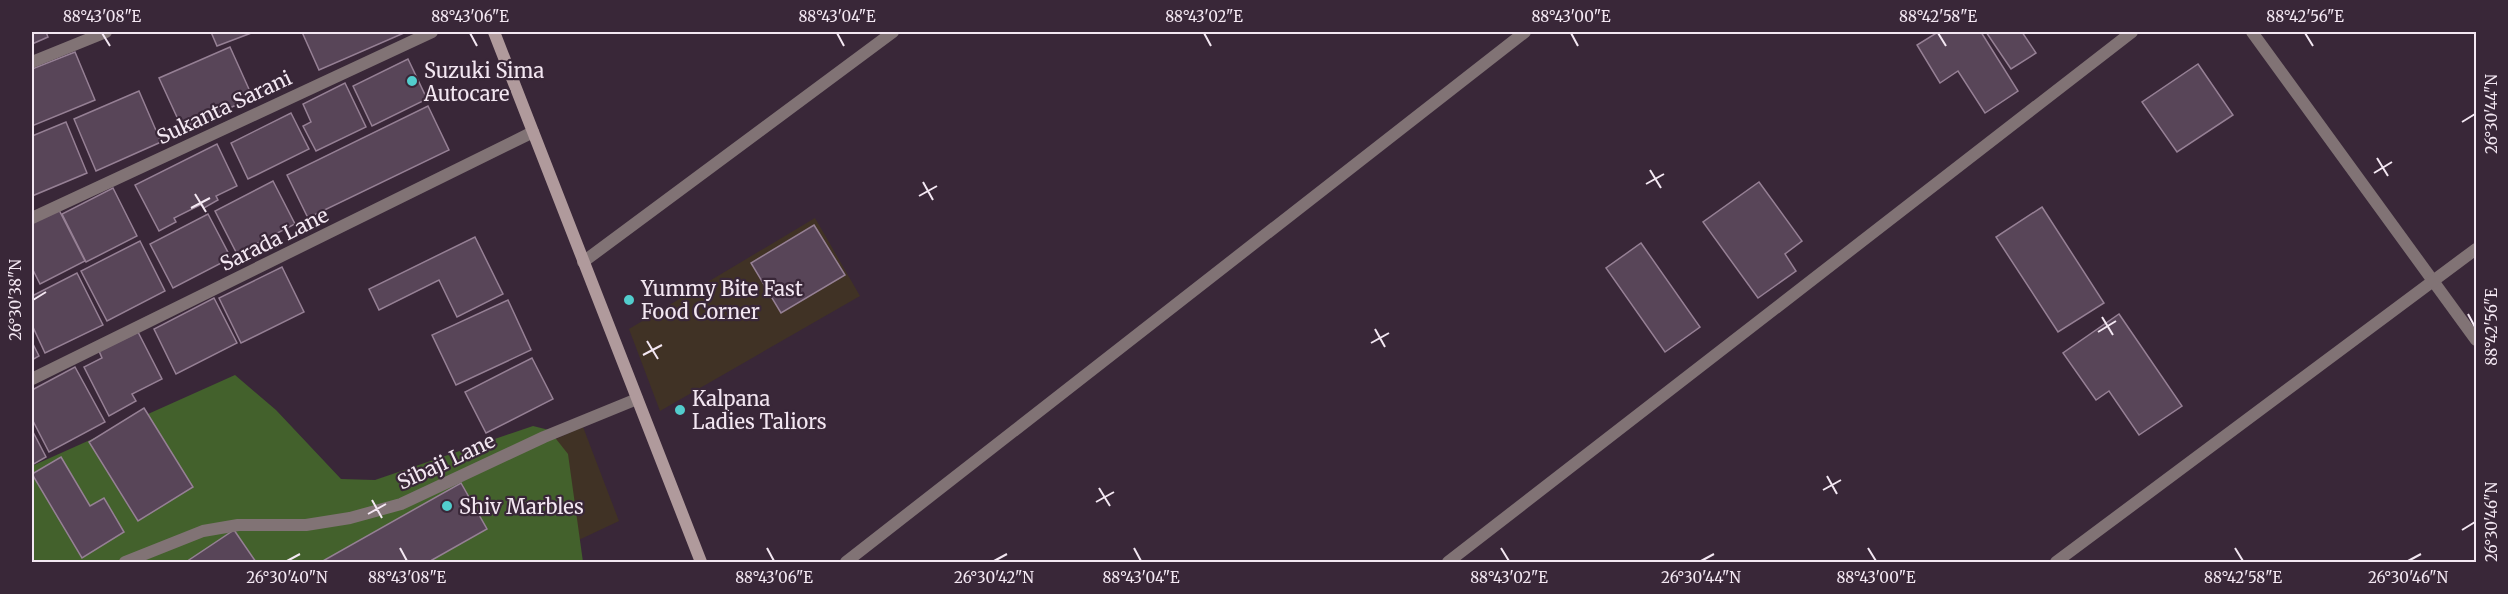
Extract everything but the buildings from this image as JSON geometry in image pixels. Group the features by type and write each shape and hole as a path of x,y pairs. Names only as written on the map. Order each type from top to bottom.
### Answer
{"main road":[{"path":"494,32 701,562"}],"street":[{"path":"32,62 106,32"},
{"name":"Sukanta Sarani","path":"32,218 432,32"},
{"path":"583,261 893,32"},
{"path":"846,562 1525,32"},
{"path":"1448,562 2133,32"},
{"path":"2252,32 2476,340"},
{"name":"Sarada Lane","path":"32,379 533,132"},
{"path":"2056,562 2476,249"},
{"name":"Sibaji Lane","path":"125,562 203,531 238,525 306,525 350,518 401,504 593,415 637,399"}],"shaded area":[{"path":"815,218 860,296 660,411 629,329"},
{"path":"583,427 619,521 532,562 314,562 460,481"}],"green space":[{"path":"235,375 276,410 341,479 375,480 533,426 549,430 568,454 583,562 32,562 32,466"}],"place":[{"name":"Suzuki Sima Autocare","path":"412,81"},
{"name":"Yummy Bite Fast Food Corner","path":"629,300"},
{"name":"Kalpana Ladies Taliors","path":"680,410"},
{"name":"Shiv Marbles","path":"447,506"}]}
